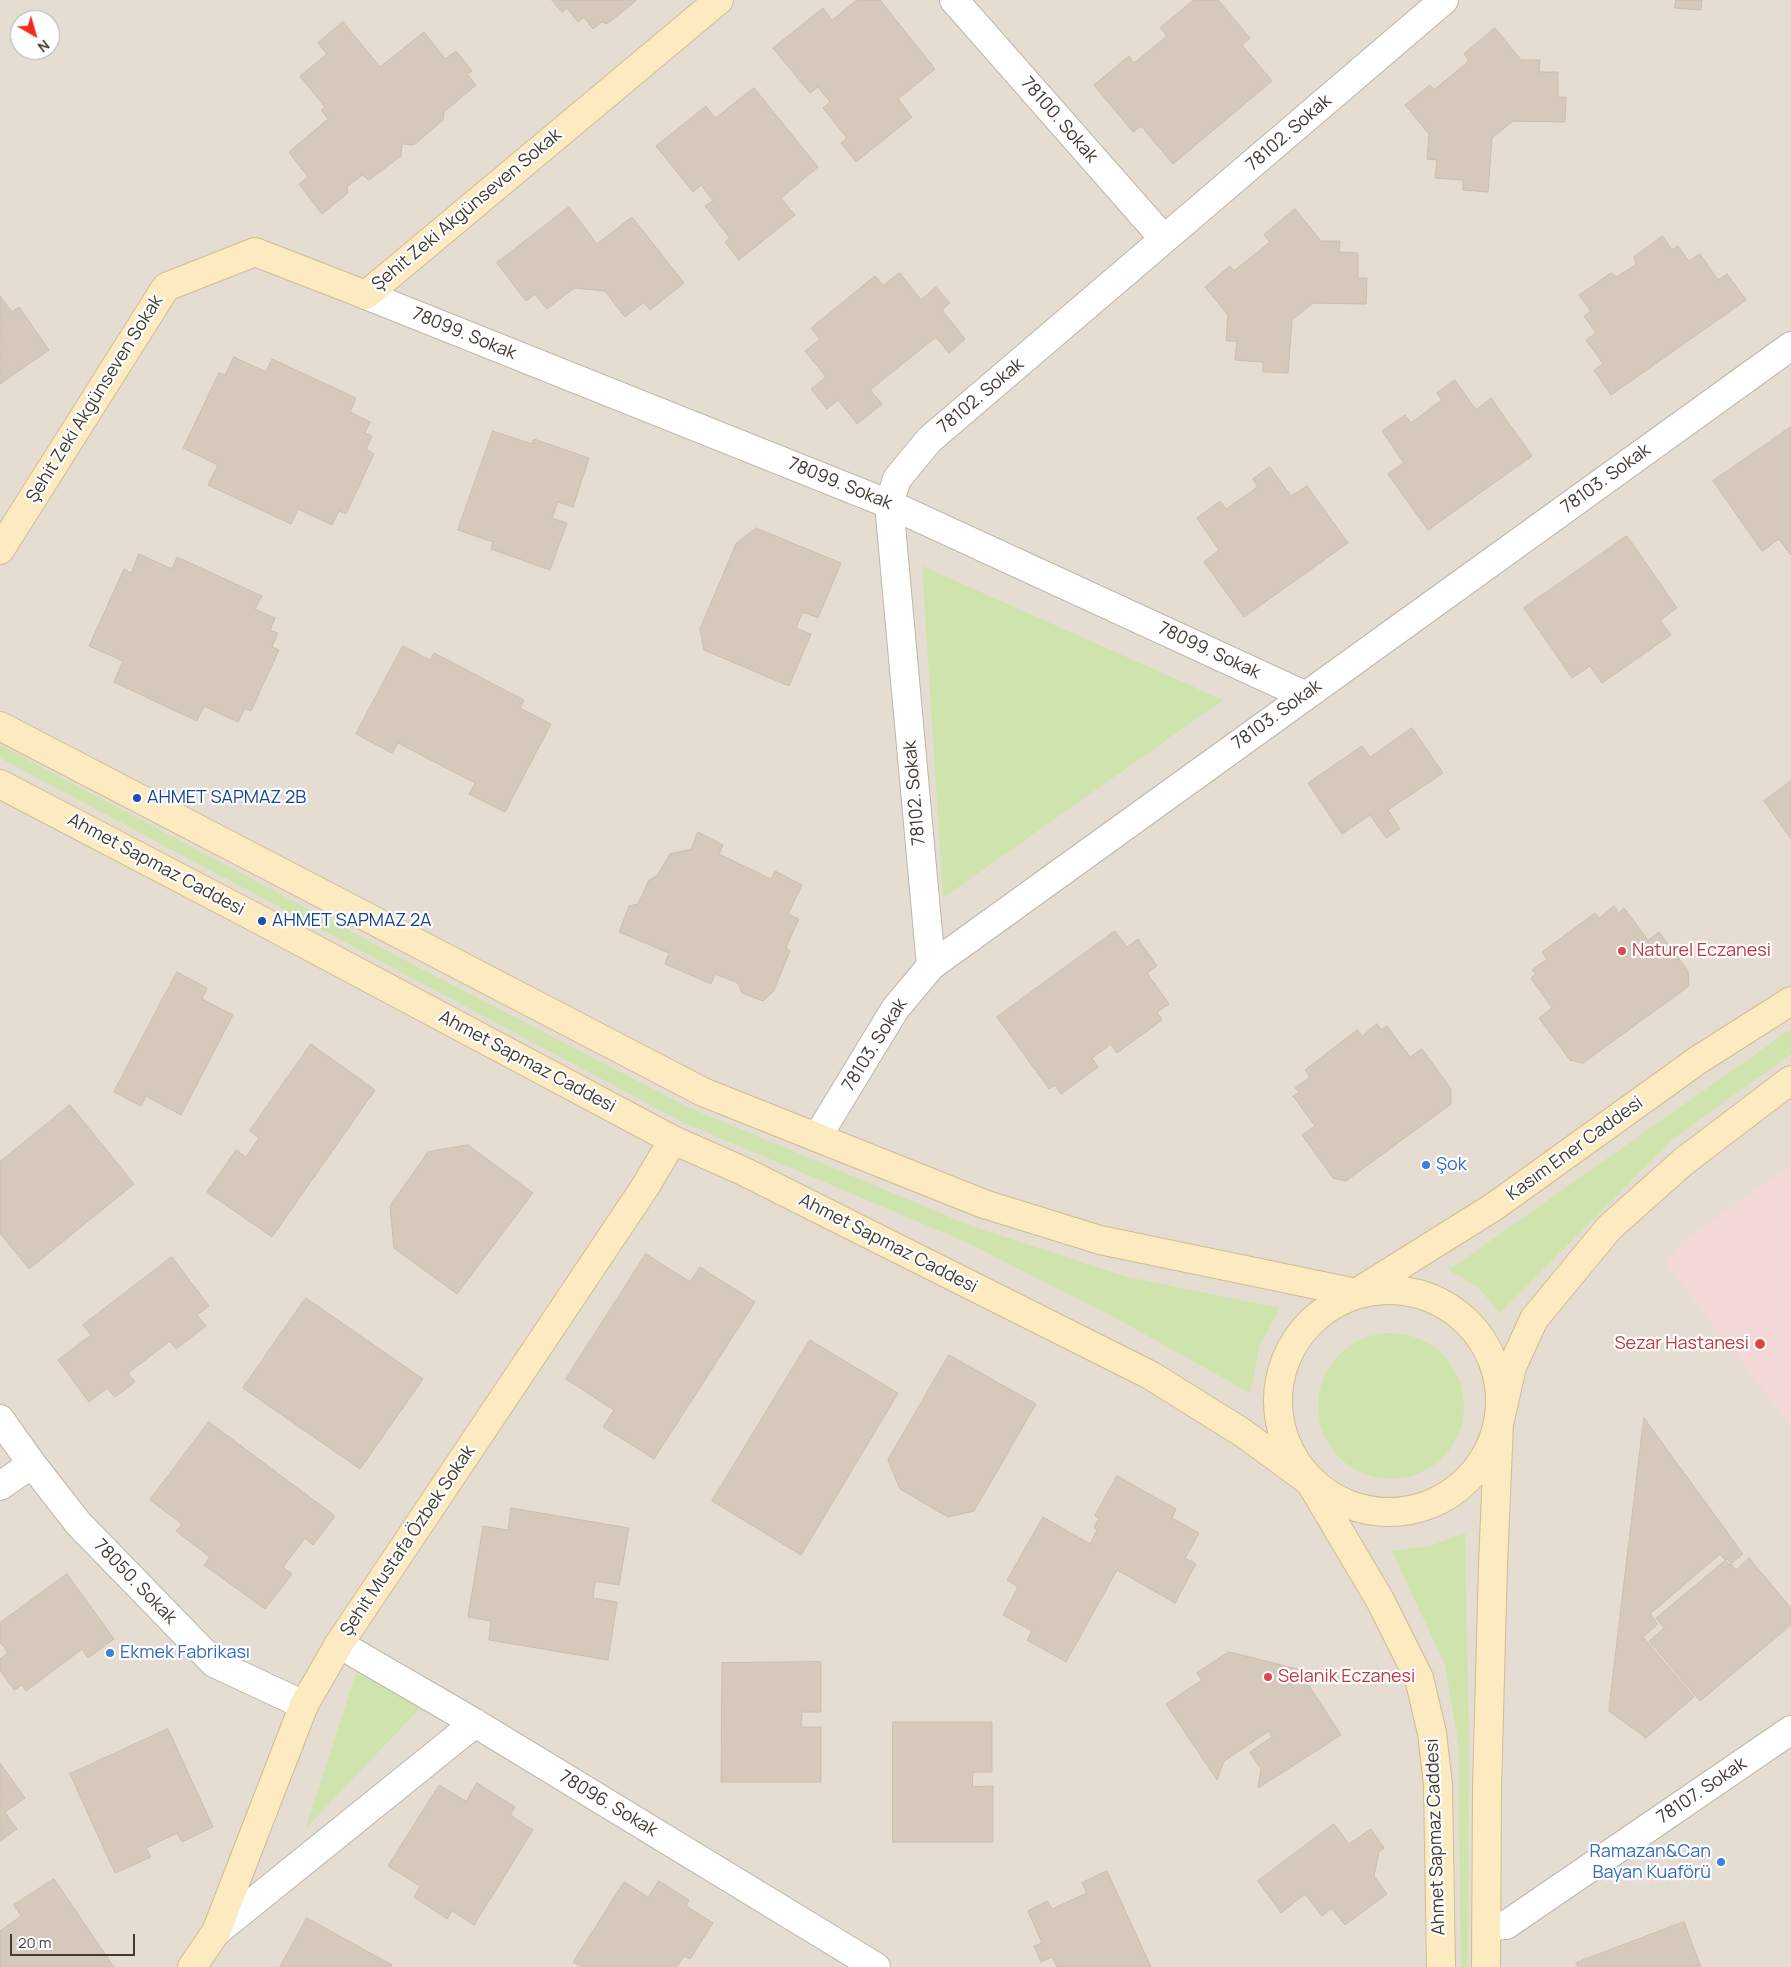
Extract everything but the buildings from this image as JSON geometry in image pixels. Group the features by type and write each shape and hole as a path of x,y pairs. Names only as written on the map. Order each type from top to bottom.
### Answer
{"main road":[{"name":"Şehit Zeki Akgünseven Sokak","path":"0,550 166,286 255,252 366,295 719,0"},
{"path":"0,726 703,1092 818,1136 984,1204 1100,1240 1356,1293 1395,1288 1432,1297 1465,1318 1488,1348 1500,1385 1487,1790 1486,1967"},
{"name":"Ahmet Sapmaz Caddesi","path":"0,784 253,916 673,1140 743,1171 1150,1374 1242,1433 1310,1482 1380,1600 1419,1678 1432,1733 1438,1785 1441,1967"},
{"name":"Kasım Ener Caddesi","path":"1310,1482 1287,1450 1276,1413 1279,1374 1295,1339 1321,1311 1356,1293 1495,1206 1698,1060 1791,1001"},
{"path":"1310,1482 1338,1501 1370,1512 1405,1512 1437,1502 1466,1483 1487,1456 1499,1424 1512,1367 1534,1319 1609,1228 1683,1162 1791,1080"},
{"name":"Şehit Mustafa Özbek Sokak","path":"192,1967 216,1932 304,1704 339,1644 645,1187 673,1140"}],"street":[{"name":"78100. Sokak","path":"954,0 1164,239"},
{"name":"78102. Sokak","path":"931,966 889,504 897,479 929,440 1444,0"},
{"name":"78099. Sokak","path":"366,295 889,504 1304,695"},
{"name":"78103. Sokak","path":"818,1136 895,1009 931,966 1304,695 1791,346"},
{"name":"78050. Sokak","path":"0,1419 78,1523 214,1663 304,1704"},
{"path":"0,1486 32,1464"},
{"name":"78096. Sokak","path":"339,1644 474,1723 876,1967"},
{"path":"216,1932 474,1723"},
{"name":"78107. Sokak","path":"1487,1926 1506,1925 1791,1730"}],"shaded area":[{"path":"0,0 1791,0 1791,1967 0,1967"},
{"name":"Sezar Hastanesi","path":"1791,1165 1791,1427 1665,1262 1682,1242"}],"green space":[{"path":"922,566 1223,700 943,898"},
{"path":"0,745 414,965 690,1108 974,1227 1127,1277 1280,1308 1260,1345 1250,1393 1110,1315 966,1242 682,1122 0,758"},
{"path":"1791,1029 1791,1054 1673,1139 1500,1313 1478,1287 1449,1270"},
{"path":"1391,1333 1419,1338 1443,1354 1459,1378 1464,1406 1459,1434 1443,1458 1419,1474 1391,1479 1363,1474 1339,1458 1323,1434 1318,1406 1323,1378 1339,1354 1363,1338"},
{"path":"1465,1533 1469,1740 1468,1967 1461,1967 1458,1740 1445,1665 1392,1551 1430,1546"},
{"path":"356,1673 424,1704 306,1828"}],"place":[{"name":"AHMET SAPMAZ 2B","path":"137,798"},
{"name":"AHMET SAPMAZ 2A","path":"262,921"},
{"name":"Naturel Eczanesi","path":"1622,951"},
{"name":"Şok","path":"1426,1165"},
{"name":"Sezar Hastanesi","path":"1760,1344"},
{"name":"Ekmek Fabrikası","path":"110,1653"},
{"name":"Selanik Eczanesi","path":"1268,1677"},
{"name":"Ramazan&Can Bayan Kuaförü","path":"1721,1862"}]}
